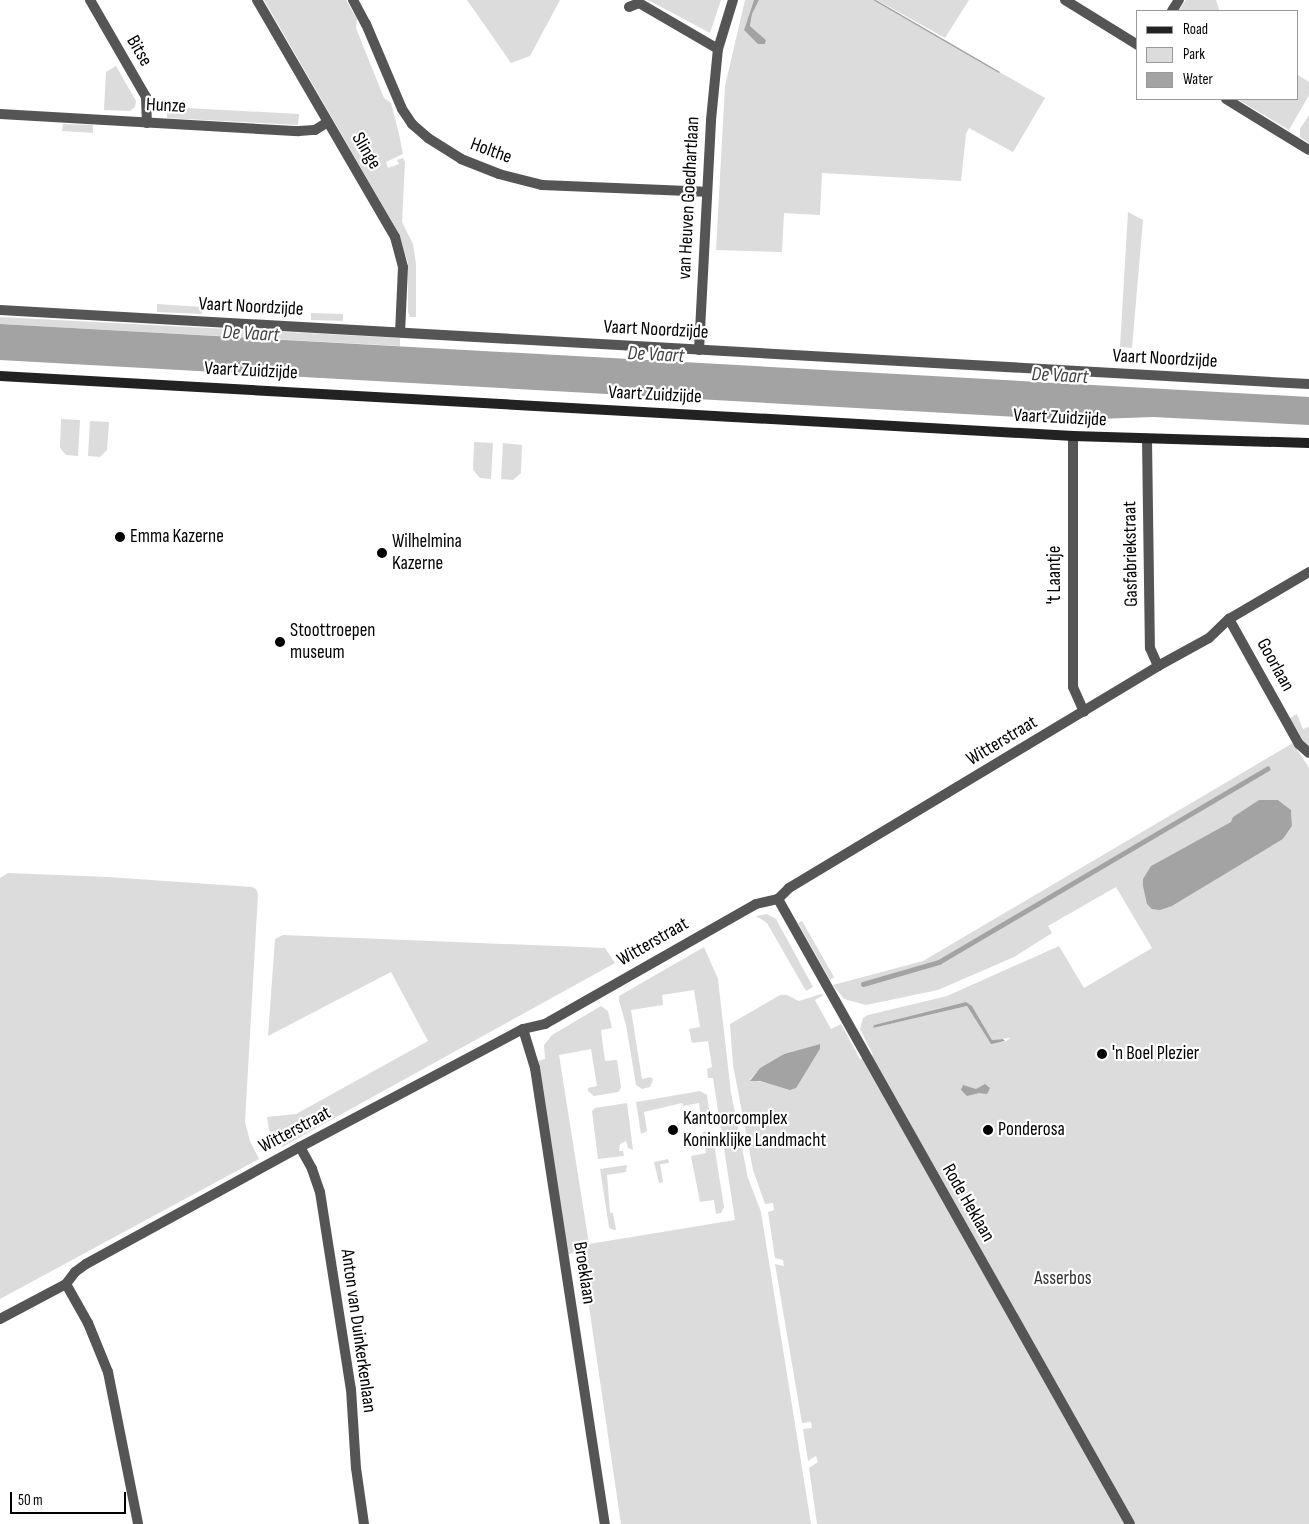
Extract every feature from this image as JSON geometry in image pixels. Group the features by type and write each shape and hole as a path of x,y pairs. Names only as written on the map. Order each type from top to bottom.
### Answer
{"main road":[{"name":"Vaart Zuidzijde","path":"0,376 1073,436 1309,443"}],"street":[{"name":"Bitse","path":"90,0 146,96 147,122"},
{"name":"Slinge","path":"257,0 395,237 404,267 400,332"},
{"name":"Holthe","path":"353,0 366,24 402,109 412,124 428,138 461,159 499,174 542,185 706,192"},
{"name":"van Heuven Goedhartlaan","path":"698,350 706,192 718,49 733,0"},
{"path":"1065,0 1136,43"},
{"path":"629,8 639,3 718,49"},
{"path":"1228,100 1309,150"},
{"name":"Hunze","path":"0,114 302,131 315,130 328,122"},
{"name":"Vaart Noordzijde","path":"0,310 1309,384"},
{"name":"'t Laantje","path":"1073,436 1073,687 1084,712"},
{"name":"Gasfabriekstraat","path":"1147,439 1150,648 1158,666"},
{"name":"Witterstraat","path":"0,1319 66,1284 75,1272 86,1264 300,1147 523,1029 545,1024 756,904 778,899 789,888 1158,666 1209,638 1229,619 1309,572"},
{"name":"Goorlaan","path":"1229,619 1300,744 1309,753"},
{"name":"Rode Heklaan","path":"778,899 1130,1524"},
{"name":"Broeklaan","path":"523,1029 535,1068 605,1524"},
{"name":"Anton van Duinkerkenlaan","path":"300,1147 312,1168 320,1192 351,1389 356,1468 364,1524"},
{"path":"66,1284 88,1323 108,1372 138,1524"}],"green space":[{"path":"264,0 346,0 357,19 356,28 384,98 391,103 399,134 403,154 386,162 388,168 399,164 397,160 403,158 405,162 402,222 413,244 416,264 416,317 410,317 408,312 408,263 398,232"},
{"path":"467,0 560,0 530,56 511,63"},
{"path":"648,0 721,0 710,33"},
{"path":"745,0 754,0 744,30 759,44 765,44 766,40 750,26 752,14 759,0 873,0 1045,98 1013,152 969,128 966,134 961,181 822,173 820,215 784,213 782,252 716,250 725,86"},
{"path":"877,0 969,0 945,38"},
{"path":"1186,0 1216,0 1219,9 1218,10 1179,10"},
{"path":"116,66 136,101 135,107 130,111 104,110 106,72"},
{"path":"1299,76 1309,82 1309,95 1289,130 1239,100 1299,100"},
{"path":"167,107 299,114 298,125 167,118"},
{"path":"1309,115 1309,143 1300,137 1300,129"},
{"path":"63,124 93,125 93,133 62,131"},
{"path":"1128,212 1143,220 1132,348 1120,347"},
{"path":"157,304 202,307 202,314 157,312"},
{"path":"311,313 343,314 343,321 311,320"},
{"path":"0,317 400,338 400,346 0,324"},
{"path":"61,419 80,420 78,456 66,455 60,448"},
{"path":"90,421 109,422 107,450 100,457 88,456"},
{"path":"474,442 493,443 491,479 480,478 473,470"},
{"path":"503,443 522,445 521,473 513,480 501,479"},
{"path":"1297,714 1303,729 1309,727 1309,746 1305,744 1290,718"},
{"name":"Asserbos","path":"1293,743 1309,768 1309,1524 817,1524 809,1468 818,1462 816,1456 808,1461 803,1429 812,1428 811,1422 802,1423 775,1264 784,1266 783,1260 775,1258 768,1212 774,1210 773,1203 765,1204 753,1170 733,1065 730,1024 780,995 787,995 799,1001 821,994 824,995 815,1000 831,1029 841,1024 860,1059 873,1055 860,1029 863,1018 868,1015 947,996 1059,946 1084,988 1152,948 1116,887 1048,926 1052,933 1014,957 938,990 866,1005 844,999 833,985 923,961","holes":["1259,800 1278,800 1291,810 1292,826 1283,839 1172,906 1151,866 1232,822 1234,817","966,1002 972,1006 992,1040 1011,1038 1004,1042 990,1042 967,1006 873,1028 874,1025","820,1044 820,1049 805,1073 768,1083 750,1080 760,1068 784,1054"]},
{"path":"8,873 108,877 252,887 256,889 258,894 245,1122 250,1141 259,1159 0,1299 0,878"},
{"path":"767,914 776,919 813,987 806,991 767,923 756,916"},
{"path":"802,921 834,977 830,980 798,923"},
{"path":"283,935 605,948 615,963 282,1147 269,1130 267,1117 296,1114 428,1041 391,972 268,1036 275,939"},
{"path":"704,947 718,979 731,1093 748,1178 761,1212 811,1524 621,1524 581,1252 568,1254 538,1061 545,1059 544,1045 552,1035 601,1006 608,1011 612,1028 601,1030 605,1061 617,1060 620,1090 594,1096 588,1091 588,1088 597,1086 591,1049 559,1055 589,1244 735,1220 713,1078 708,1078 707,1069 712,1067 708,1041 692,1043 689,1029 700,1027 694,990 662,995 663,1005 631,1010 642,1079 651,1077 653,1080 650,1087 642,1089 636,1085 626,1025 619,1001 619,996"},
{"path":"700,1091 707,1095 711,1123 702,1125 699,1103 683,1106 682,1103 644,1112 647,1131 641,1134 636,1102"},
{"path":"627,1103 633,1150 628,1148 626,1141 620,1144 619,1151 623,1151 624,1156 598,1159 592,1111 595,1108"},
{"path":"712,1131 724,1207 721,1213 716,1214 714,1200 700,1202 691,1156 706,1153 703,1132"},
{"path":"668,1159 669,1163 660,1164 663,1182 659,1183 654,1162"},
{"path":"627,1165 626,1172 607,1175 610,1213 613,1213 616,1230 611,1229 609,1227 600,1169"}],"water":[{"path":"754,0 759,0 752,14 750,26 766,40 765,44 758,44 744,30"},
{"path":"873,0 876,0 1000,72 999,73"},
{"path":"0,324 1309,397 1309,425 1153,417 1070,420 0,360"},
{"path":"1259,800 1278,800 1291,810 1292,826 1283,839 1172,906 1160,910 1152,909 1147,904 1143,879 1151,866 1231,822 1233,817"},
{"path":"966,1002 972,1006 992,1040 1003,1039 1005,1041 991,1044 967,1006 873,1028 874,1025"},
{"path":"820,1044 820,1049 796,1088 790,1090 760,1081 750,1081 760,1068 784,1054"},
{"path":"985,1084 990,1088 987,1094 979,1093 967,1096 961,1090 963,1085 976,1089"}],"waterway":[{"path":"863,984 939,962 1267,769"}],"place":[{"name":"Emma Kazerne","path":"120,537"},
{"name":"Wilhelmina Kazerne","path":"382,553"},
{"name":"Stoottroepen museum","path":"280,642"},
{"name":"'n Boel Plezier","path":"1102,1054"},
{"name":"Kantoorcomplex Koninklijke Landmacht","path":"673,1130"},
{"name":"Ponderosa","path":"988,1130"}],"water label":[{"name":"De Vaart","path":"251,334"},
{"name":"De Vaart","path":"656,355"},
{"name":"De Vaart","path":"1060,376"}]}
